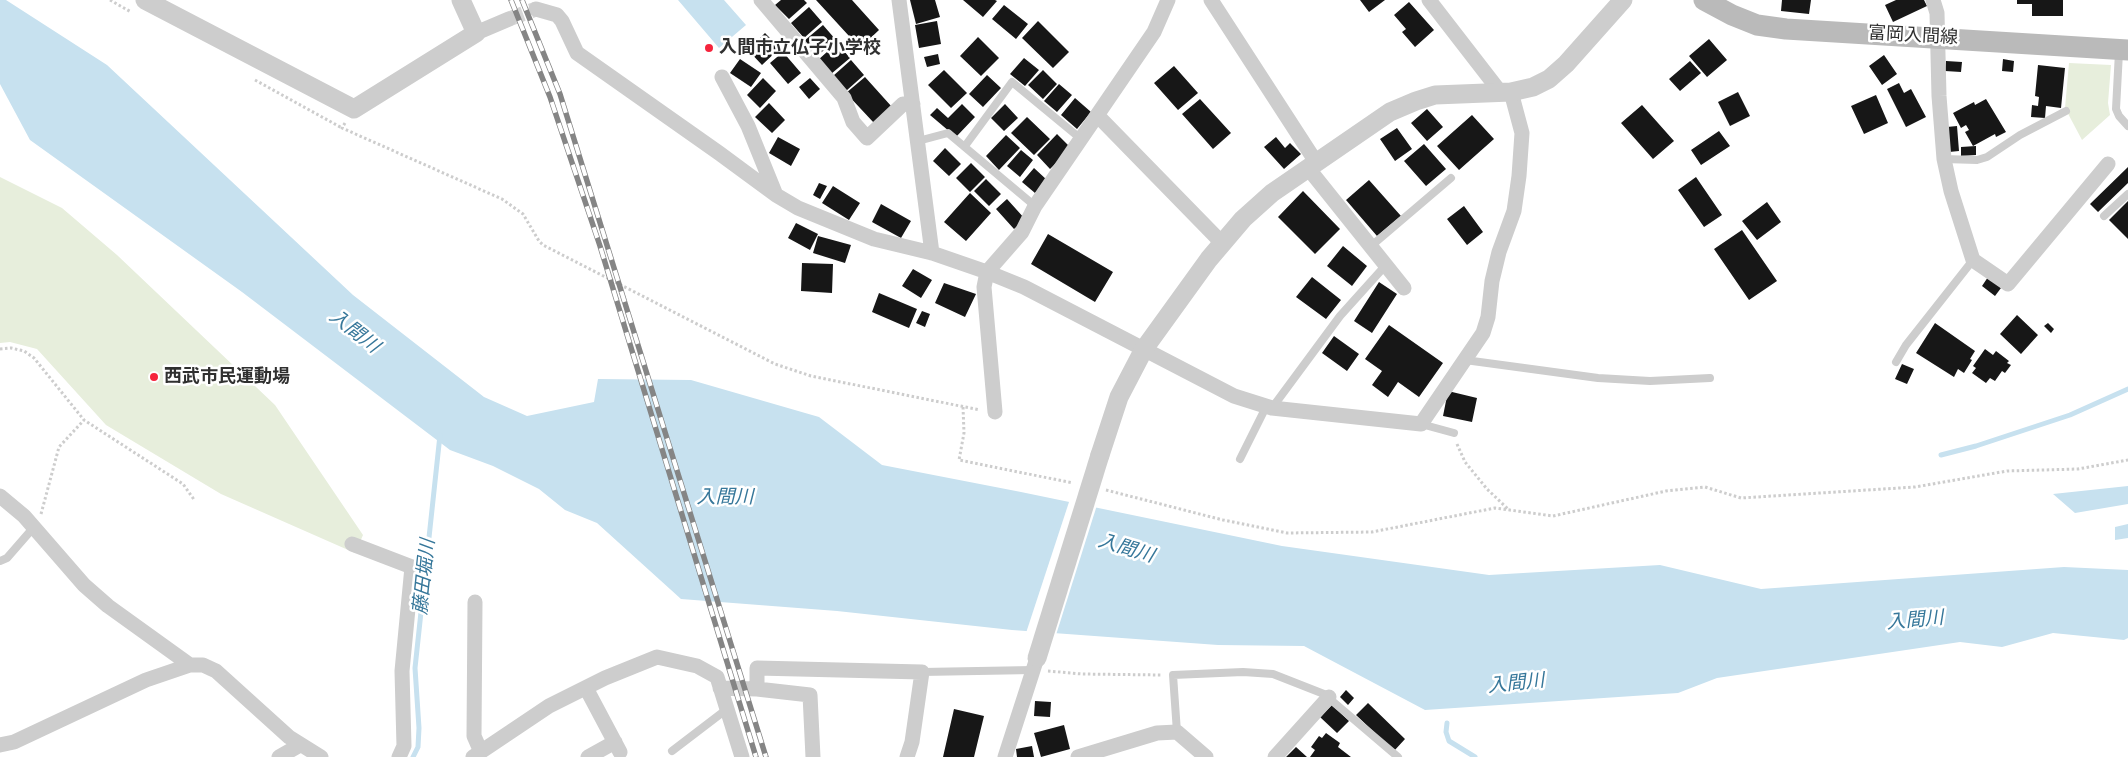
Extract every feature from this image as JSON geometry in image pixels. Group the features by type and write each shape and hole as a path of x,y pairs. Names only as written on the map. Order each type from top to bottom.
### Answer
{"main road":[{"name":"富岡入間線","path":"1704,0 1732,15 1758,25 1786,29 2124,50"}],"street":[{"path":"145,0 354,109 476,33 509,19"},
{"path":"461,0 476,33"},
{"path":"761,0 844,98 853,122 867,138 904,104 913,104"},
{"path":"899,0 932,253"},
{"path":"995,412 984,287 987,272 1022,232 1036,206 1154,32 1168,0"},
{"path":"1211,0 1312,165 1370,247 1404,288"},
{"path":"536,9 557,15 562,21 577,53 719,153 776,196 798,208 874,239 932,253 1024,287 1234,396 1269,407 1421,424 1483,333 1488,317 1492,281 1499,252 1514,210 1520,176 1522,133 1506,92 1429,0"},
{"path":"1005,757 1119,397 1144,350 1208,259 1243,219 1272,193 1390,112 1435,95 1506,92 1533,87 1549,79 1566,64 1623,0"},
{"path":"1935,9 1944,159 1951,191 1973,260 2008,284 2108,164"},
{"path":"722,77 748,126 776,196"},
{"path":"1097,115 1222,243"},
{"path":"0,496 24,516 84,585 108,606 190,665"},
{"path":"352,544 412,567 402,671 404,746 399,757"},
{"path":"476,602 474,736 477,754 549,706 657,657 697,666 717,677 742,757"},
{"path":"0,745 14,742 146,680 190,665 203,665 216,671 289,737 321,757"},
{"path":"757,690 756,668 922,672 912,742 906,757"},
{"path":"586,688 617,747 588,757"},
{"path":"720,688 810,695 814,757"},
{"path":"1275,757 1329,697"},
{"path":"1078,757 1157,733 1177,732 1206,757"},
{"path":"279,757 300,745"}],"lane":[{"path":"2124,50 2116,109 2119,116 2128,126"},
{"path":"965,146 1012,82 1081,139"},
{"path":"1944,159 1977,160 1987,157 2020,135 2066,111"},
{"path":"918,141 948,133 1036,206"},
{"path":"1370,247 1450,178"},
{"path":"2104,216 2128,194"},
{"path":"1896,362 1906,345 1973,260"},
{"path":"1240,459 1269,407 1340,316 1385,266"},
{"path":"1465,360 1598,378 1650,381 1710,378"},
{"path":"1421,424 1454,433"},
{"path":"0,561 7,558 34,528"},
{"path":"922,672 1034,664"},
{"path":"1177,732 1173,675 1244,672 1272,674 1329,697 1398,757"},
{"path":"672,751 727,709"}],"path":[{"path":"354,109 342,128 502,199 523,214 543,245 775,364 811,376 995,412"},
{"path":"0,349 18,349 34,358 84,420 183,484 195,500"},
{"path":"963,407 964,433 959,460 1082,485"},
{"path":"34,528 44,508 48,482 59,447 84,420"},
{"path":"1454,433 1458,448 1465,462 1487,489 1508,509"},
{"path":"1101,489 1130,494 1223,520 1288,533 1372,532 1495,508 1552,516 1666,491 1705,487 1741,498 1915,487 2006,471 2078,469 2128,460"},
{"path":"1034,664 1082,674 1173,675"}],"green space":[{"path":"2069,63 2111,65 2108,103 2110,115 2082,140 2065,108"},
{"name":"西武市民運動場","path":"0,177 62,208 117,255 275,405 363,535 355,553 221,494 106,425 37,349 10,342 0,343"}],"water":[{"name":"入間川","path":"0,0 6,0 107,65 353,295 484,397 527,416 594,402 598,379 691,380 819,417 882,465 1282,546 1489,575 1660,565 1761,589 2064,567 2128,570 2128,638 2124,640 2053,633 2002,647 1960,642 1717,678 1678,693 1425,710 1304,646 1218,645 1012,630 837,611 681,599 597,523 565,510 539,489 493,466 450,450 242,292 30,140 0,84"},
{"path":"678,0 724,0 746,25 719,48"},
{"path":"2128,486 2128,504 2075,513 2053,494"},
{"path":"2128,524 2128,538 2115,540 2115,527"}],"pier":[{"path":"1070,499 1097,505 1056,635 1026,633"}],"building":[{"path":"781,0 804,0 807,3 789,19 775,5"},
{"path":"816,0 852,0 879,30 860,48"},
{"path":"910,0 935,0 940,17 916,24"},
{"path":"963,0 995,0 997,1 983,17"},
{"path":"1360,0 1385,0 1369,12"},
{"path":"1782,0 1811,0 1809,14 1781,11"},
{"path":"1896,0 1924,0 1927,6 1893,22 1885,5"},
{"path":"2017,0 2063,0 2063,16 2032,16 2032,4 2017,4"},
{"path":"1409,2 1434,30 1415,47 1402,32 1406,29 1394,15"},
{"path":"1004,5 1028,24 1016,39 992,19"},
{"path":"809,7 822,22 804,38 791,23"},
{"path":"937,21 941,44 919,48 915,25"},
{"path":"1038,21 1069,52 1053,68 1022,38"},
{"path":"823,25 836,40 817,56 804,41"},
{"path":"765,33 780,48 762,65 748,50"},
{"path":"978,37 999,58 981,76 960,56"},
{"path":"1709,39 1727,60 1707,77 1689,56"},
{"path":"837,43 850,58 831,74 818,60"},
{"path":"783,52 801,73 788,84 770,63"},
{"path":"938,54 940,64 927,67 924,57"},
{"path":"1884,55 1897,74 1882,85 1869,66"},
{"path":"1024,58 1039,70 1025,86 1010,74"},
{"path":"740,59 761,73 751,87 730,73"},
{"path":"2003,59 2014,61 2013,72 2002,71"},
{"path":"851,60 864,75 846,91 833,76"},
{"path":"1690,61 1701,73 1680,91 1669,79"},
{"path":"1946,61 1962,62 1961,72 1945,71"},
{"path":"2038,65 2065,68 2061,108 2046,106 2045,118 2031,117 2032,105 2038,106 2039,97 2035,96"},
{"path":"1174,66 1198,93 1178,110 1154,83"},
{"path":"944,70 967,93 951,108 928,85"},
{"path":"1043,70 1057,84 1043,99 1028,85"},
{"path":"987,75 1001,88 983,107 969,94"},
{"path":"865,77 892,107 874,123 846,93"},
{"path":"763,78 776,91 760,108 747,95"},
{"path":"810,78 820,89 809,99 799,87"},
{"path":"1899,83 1904,93 1911,89 1926,117 1906,127 1887,89"},
{"path":"1059,84 1072,95 1057,112 1044,101"},
{"path":"1738,92 1750,116 1730,126 1718,102"},
{"path":"1876,95 1888,123 1864,134 1851,106"},
{"path":"1075,98 1091,112 1077,129 1061,115"},
{"path":"1200,99 1231,133 1213,149 1182,114"},
{"path":"1986,99 2006,132 1996,137 1995,134 1973,146 1965,132 1969,130 1966,125 1961,128 1953,113 1974,102 1975,105"},
{"path":"769,103 785,120 772,133 755,117"},
{"path":"962,104 975,117 956,137 930,115 937,108 948,118"},
{"path":"1005,104 1018,118 1004,131 991,118"},
{"path":"1642,105 1674,141 1653,159 1621,123"},
{"path":"1427,109 1443,127 1427,141 1411,123"},
{"path":"1472,115 1494,139 1459,170 1437,146"},
{"path":"1027,117 1050,139 1034,155 1011,133"},
{"path":"1957,126 1959,151 1949,152 1947,127"},
{"path":"1397,128 1412,149 1395,161 1380,139"},
{"path":"1719,131 1730,146 1701,165 1691,150"},
{"path":"1057,134 1071,148 1050,169 1037,155"},
{"path":"1006,135 1020,148 999,170 986,156"},
{"path":"778,137 800,149 791,166 769,153"},
{"path":"1276,137 1285,148 1290,143 1301,154 1284,169 1264,147"},
{"path":"1424,144 1446,169 1426,186 1404,161"},
{"path":"1976,146 1976,155 1961,156 1961,147"},
{"path":"945,148 961,164 949,176 933,161"},
{"path":"1021,150 1033,160 1020,177 1007,166"},
{"path":"971,163 985,177 970,192 956,178"},
{"path":"2128,167 2128,183 2098,212 2090,204"},
{"path":"1034,168 1047,180 1035,193 1022,182"},
{"path":"1696,177 1722,215 1704,227 1678,190"},
{"path":"986,179 1001,194 989,206 974,191"},
{"path":"1369,180 1401,216 1377,236 1346,200"},
{"path":"819,183 827,186 820,199 813,195"},
{"path":"833,186 860,203 849,220 822,203"},
{"path":"1303,191 1340,229 1315,254 1278,217"},
{"path":"970,193 991,213 966,241 944,222"},
{"path":"1007,199 1025,219 1014,229 996,209"},
{"path":"2128,201 2128,239 2109,220"},
{"path":"1767,202 1781,222 1757,240 1742,221"},
{"path":"881,204 911,221 901,238 872,222"},
{"path":"1464,206 1483,232 1467,245 1447,219"},
{"path":"796,223 818,234 810,250 788,238"},
{"path":"1742,230 1777,281 1749,300 1714,249"},
{"path":"1048,234 1113,272 1095,302 1031,264"},
{"path":"818,236 851,245 845,263 813,253"},
{"path":"1343,246 1367,266 1352,286 1327,266"},
{"path":"802,263 833,264 832,293 801,291"},
{"path":"913,269 932,280 921,298 902,286"},
{"path":"1312,277 1341,300 1326,319 1296,297"},
{"path":"1988,277 2001,288 1995,296 1982,286"},
{"path":"1379,282 1397,294 1372,333 1354,321"},
{"path":"944,283 976,294 965,317 935,303"},
{"path":"879,293 917,309 909,328 872,312"},
{"path":"922,311 930,314 925,327 916,323"},
{"path":"2017,315 2038,335 2021,354 2000,334"},
{"path":"1935,323 1975,351 1964,373 1958,369 1954,377 1916,353"},
{"path":"2048,323 2054,329 2051,333 2044,326"},
{"path":"1389,325 1443,363 1419,397 1398,382 1388,397 1372,385 1382,371 1365,359"},
{"path":"1334,336 1359,354 1347,371 1322,353"},
{"path":"1985,349 1993,355 1996,351 2009,361 2007,363 2011,365 2005,373 2002,371 1995,381 1990,378 1986,383 1972,373 1976,368 1973,366"},
{"path":"1902,364 1914,369 1907,384 1895,379"},
{"path":"1448,391 1477,398 1472,422 1443,416"},
{"path":"1346,690 1354,698 1348,705 1340,697"},
{"path":"1035,701 1051,702 1050,717 1034,716"},
{"path":"1368,703 1405,739 1394,751 1356,715"},
{"path":"1332,705 1349,721 1337,733 1320,717"},
{"path":"954,709 984,716 974,757 943,757"},
{"path":"1064,725 1070,749 1041,757 1034,733"},
{"path":"1326,733 1340,743 1338,747 1351,757 1310,757 1315,750 1311,747 1319,736 1322,738"},
{"path":"1032,746 1034,757 1017,757 1016,749"},
{"path":"1296,747 1307,757 1286,757"}],"waterway":[{"path":"1941,455 1976,446 2070,415 2128,389"},
{"name":"藤田堀川","path":"413,757 418,747 419,728 415,668 440,435"},
{"path":"1447,723 1446,732 1449,741 1475,757"}],"tunnel":[{"path":"509,19 536,9"}],"railway":[{"path":"511,0 550,97 600,246 756,757"},
{"path":"522,0 560,94 766,757"}],"place":[{"name":"入間市立仏子小学校","path":"709,48"},
{"name":"西武市民運動場","path":"154,377"}]}
